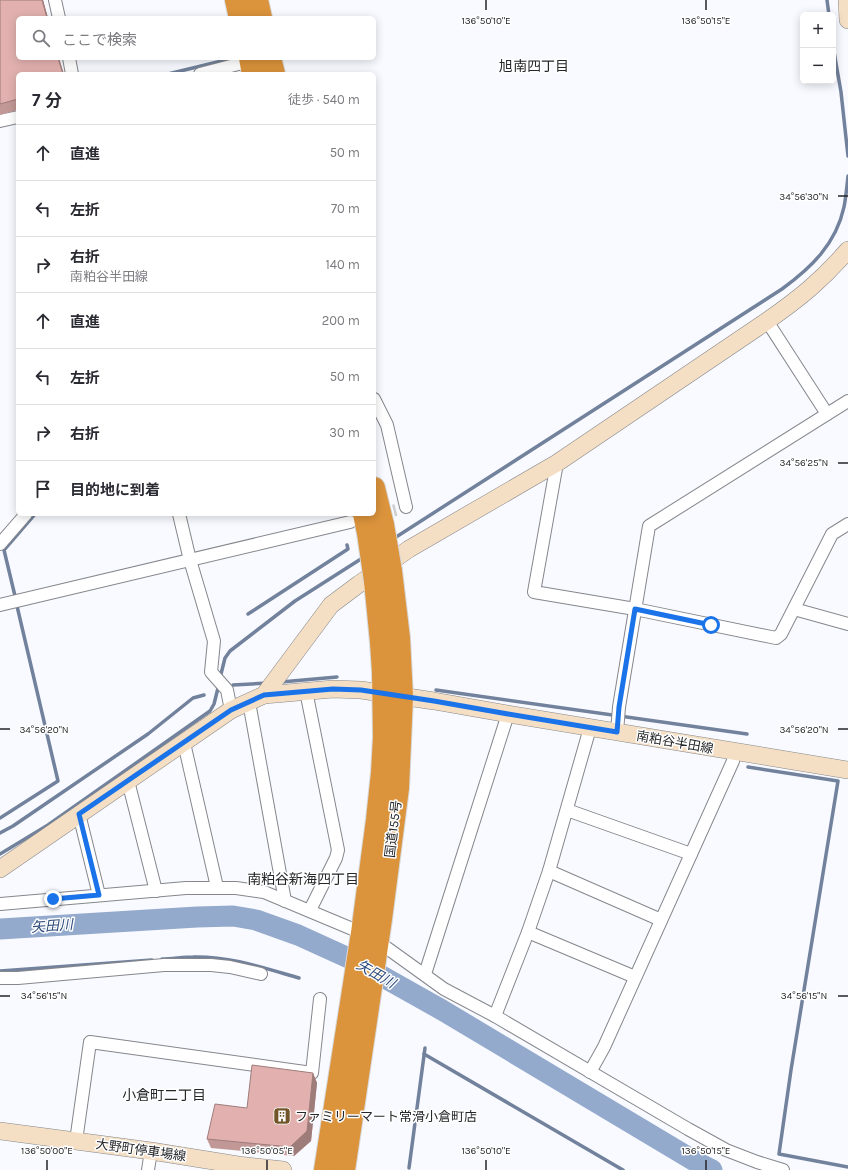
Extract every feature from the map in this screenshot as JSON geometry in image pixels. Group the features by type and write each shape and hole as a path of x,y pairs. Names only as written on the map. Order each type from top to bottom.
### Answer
{"highway":[{"path":"236,0 240,16"},
{"path":"257,0 261,16"},
{"path":"256,63 271,72"},
{"name":"国道155号","path":"344,1170 362,990 369,943 384,737 392,695 382,642 383,576 357,522"},
{"name":"国道155号","path":"325,1170 362,990"}],"street":[{"path":"55,0 59,16"},
{"path":"847,0 848,19"},
{"path":"68,60 72,72"},
{"path":"210,72 256,63"},
{"path":"0,121 16,117"},
{"path":"0,869 231,710 257,698 331,605 359,584 409,549 557,463 767,321 819,282 848,250"},
{"path":"767,321 827,414"},
{"path":"617,732 619,707 650,526 848,401"},
{"path":"376,403 387,425 406,507"},
{"path":"557,463 534,592 635,609 776,638 781,634 832,534 848,524"},
{"path":"0,544 24,516"},
{"path":"179,516 190,560 214,641 210,672 227,690 231,710"},
{"path":"0,605 357,522"},
{"path":"794,609 848,624"},
{"name":"南粕谷半田線","path":"257,698 306,691 333,689 361,690 848,770"},
{"path":"306,691 338,850 336,858 310,910"},
{"path":"257,698 285,900"},
{"path":"425,974 508,714"},
{"path":"495,1016 550,871 590,728"},
{"path":"184,743 217,887"},
{"path":"590,1072 604,1047 733,761 734,752"},
{"path":"128,781 156,890"},
{"path":"567,810 691,854"},
{"path":"79,814 99,895"},
{"path":"550,871 661,920"},
{"path":"0,904 186,888 217,887 251,889 274,895 310,910 369,943 388,948 444,989 495,1016 726,1150 783,1170"},
{"path":"528,932 635,977"},
{"path":"0,978 164,965 230,967 261,974"},
{"path":"76,1141 90,1042 312,1073 320,999"},
{"name":"大野町停車場線","path":"0,1131 283,1170"},
{"path":"148,1170 151,1151"}],"building":[{"path":"0,0 42,0 46,16 16,16 16,60 59,60 62,72 16,72 16,100 0,104"},
{"name":"ファミリーマート常滑小倉町店","path":"252,1065 313,1073 307,1131 290,1147 207,1139 215,1104 247,1108"}],"waterway":[{"path":"827,0 829,12"},
{"path":"833,48 841,92 848,156"},
{"path":"176,72 226,60"},
{"path":"393,539 793,281 812,264 829,244 844,207 848,176"},
{"path":"15,596 4,550 33,516"},
{"path":"248,614 348,549 347,545"},
{"path":"220,678 225,658 230,651 295,601 364,557"},
{"path":"0,818 58,781 17,606"},
{"path":"281,682 337,677"},
{"path":"233,685 267,683"},
{"path":"0,854 48,825 210,711 214,704 219,684"},
{"path":"436,690 747,734"},
{"path":"0,833 13,826 148,734 193,698 204,695"},
{"path":"748,767 838,781 791,1070 779,1154 848,1167"},
{"name":"矢田川","path":"0,929 197,917 233,916 256,920 298,935 353,960 442,1010 712,1170"},
{"path":"162,959 193,957 220,958 246,963 299,978"},
{"path":"0,971 152,960"},
{"path":"409,1168 425,1048"},
{"path":"424,1054 623,1170"}],"tunnel":[{"path":"376,515 396,510"}],"place":[{"name":"ファミリーマート常滑小倉町店","path":"282,1116"}],"district":[{"name":"旭南四丁目","path":"534,66"},
{"name":"南粕谷新海四丁目","path":"303,879"},
{"name":"小倉町二丁目","path":"164,1095"}],"route":[{"path":"53,899 99,895 79,814 231,710 264,695 333,689 361,690 617,732 619,707 635,609 711,625"}]}
